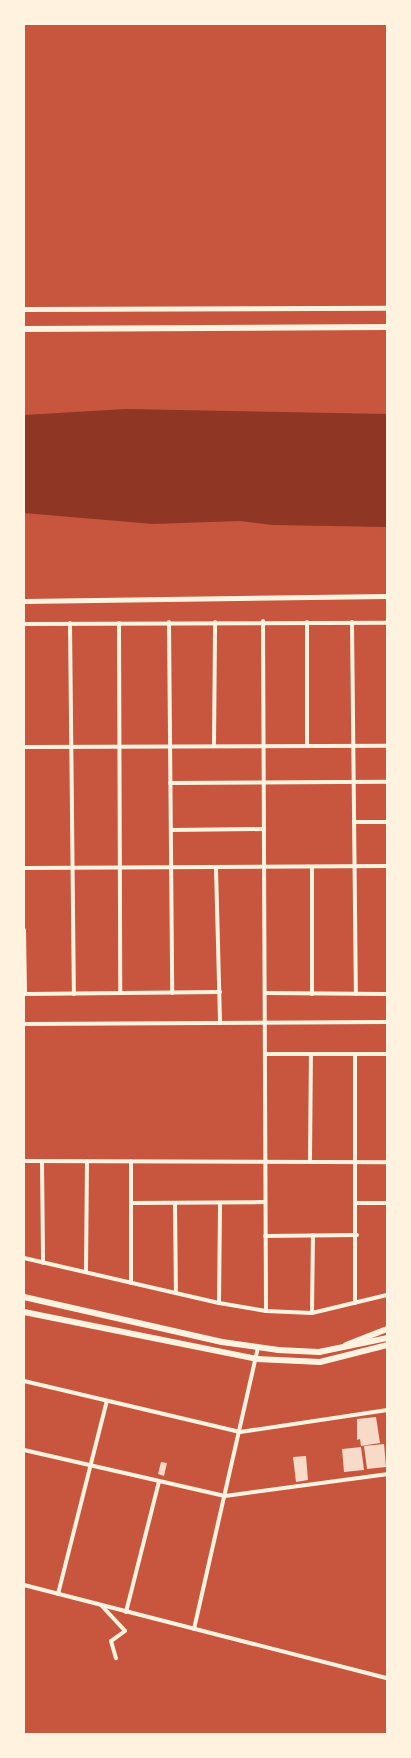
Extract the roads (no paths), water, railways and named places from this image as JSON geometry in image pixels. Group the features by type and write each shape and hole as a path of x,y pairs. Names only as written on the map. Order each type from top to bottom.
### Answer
{"main road":[{"path":"24,329 387,328"},
{"path":"24,1297 258,1348 319,1352 387,1338"},
{"path":"24,1312 257,1358 320,1362 387,1345"},
{"path":"338,1348 387,1329"},
{"path":"365,1352 387,1351"}],"street":[{"path":"24,309 387,308"},
{"path":"24,601 387,596"},
{"path":"264,621 266,1311"},
{"path":"24,624 264,621 387,623"},
{"path":"119,622 120,994"},
{"path":"169,622 172,993"},
{"path":"214,746 215,622"},
{"path":"307,622 307,746"},
{"path":"352,622 356,994"},
{"path":"70,623 74,994"},
{"path":"24,746 387,746"},
{"path":"170,783 387,782"},
{"path":"354,822 387,822"},
{"path":"171,830 264,829"},
{"path":"24,868 387,866"},
{"path":"312,867 312,994"},
{"path":"216,868 220,1023"},
{"path":"24,930 25,994 220,992"},
{"path":"265,994 387,994"},
{"path":"24,1024 387,1022"},
{"path":"265,1054 387,1054"},
{"path":"310,1160 311,1054"},
{"path":"355,1054 357,1161 355,1303"},
{"path":"24,1161 310,1160 387,1162"},
{"path":"42,1161 43,1263"},
{"path":"86,1272 87,1161"},
{"path":"131,1161 131,1282"},
{"path":"131,1203 265,1202"},
{"path":"175,1203 176,1292"},
{"path":"219,1304 220,1203"},
{"path":"357,1204 387,1203"},
{"path":"312,1235 312,1313"},
{"path":"265,1236 357,1235"},
{"path":"24,1258 176,1292 219,1304 266,1311 312,1313 387,1295"},
{"path":"194,1629 258,1348"},
{"path":"24,1381 240,1432 387,1410"},
{"path":"58,1594 107,1401"},
{"path":"24,1450 225,1496 387,1474"},
{"path":"126,1612 159,1482"},
{"path":"24,1585 387,1678"},
{"path":"101,1605 125,1631 111,1640 116,1658"}]}
